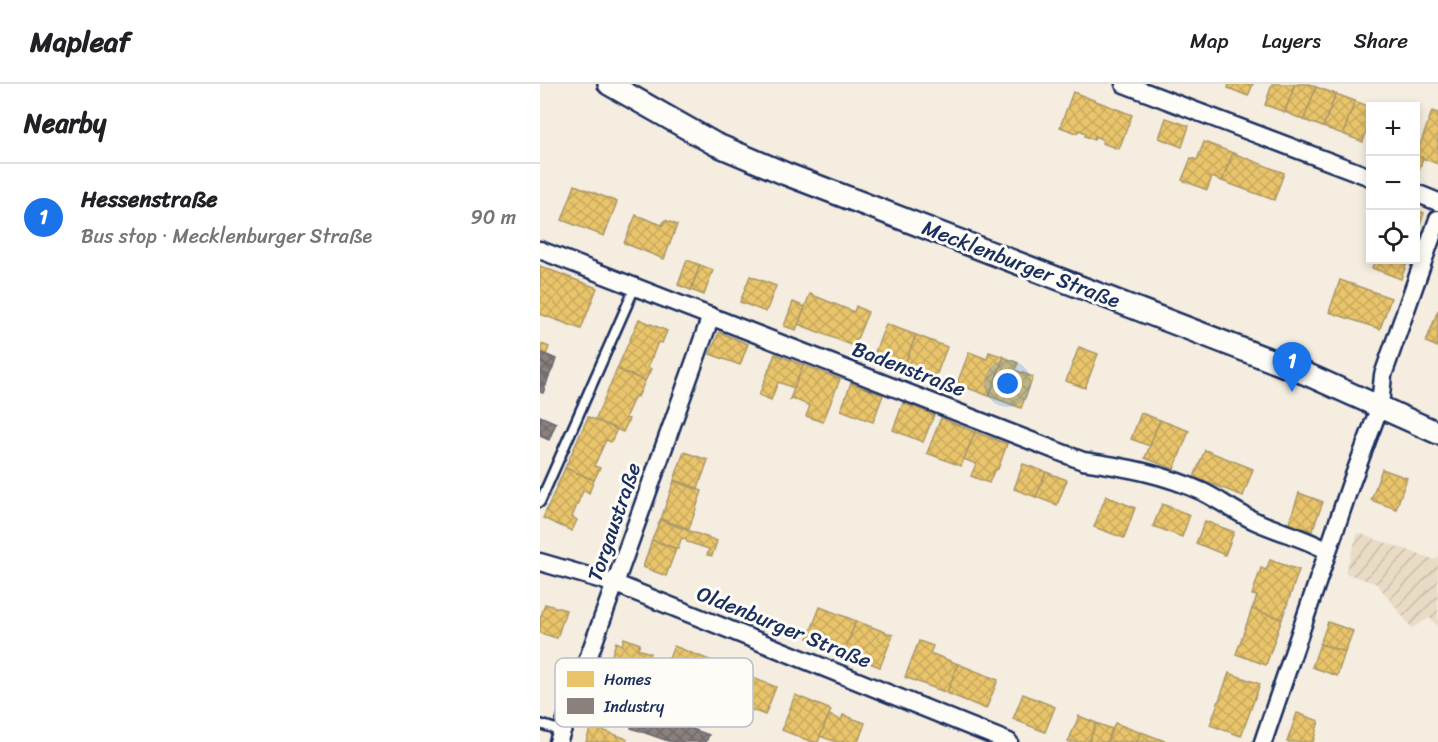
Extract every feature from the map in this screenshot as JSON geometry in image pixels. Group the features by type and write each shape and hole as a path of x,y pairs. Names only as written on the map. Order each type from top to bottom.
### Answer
{"street":[{"name":"Mecklenburger Straße","path":"609,84 715,144 786,174 1304,373 1438,433"},
{"path":"1124,84 1366,175"},
{"path":"1420,195 1438,202"},
{"path":"1263,742 1380,406 1383,375 1438,219"},
{"name":"Badenstraße","path":"540,250 1083,461 1124,466 1162,476 1212,497 1254,520 1316,544 1328,551"},
{"name":"Torgaustraße","path":"589,658 711,316"},
{"name":"Oldenburger Straße","path":"540,562 616,584 976,736 1009,742"}],"lane":[{"path":"540,502 634,287"},
{"path":"540,724 560,737"}],"shaded area":[{"path":"1358,533 1436,560 1438,555 1438,627 1430,618 1412,628 1377,584 1345,573"}],"building: Homes":[{"path":"1229,84 1253,84 1248,96 1228,88"},
{"path":"1272,84 1295,84 1285,112 1265,105"},
{"path":"1295,84 1309,84 1316,87 1304,120 1285,112"},
{"path":"1316,87 1336,94 1323,127 1304,120"},
{"path":"1073,92 1132,115 1119,149 1102,143 1103,140 1095,136 1094,140 1085,136 1086,133 1079,130 1077,133 1060,127"},
{"path":"1336,94 1355,101 1343,134 1323,127"},
{"path":"1355,101 1366,105 1366,133 1363,142 1343,134"},
{"path":"1432,111 1438,113 1438,164 1420,157 1420,145"},
{"path":"1166,118 1189,126 1182,147 1159,138"},
{"path":"1204,142 1233,153 1222,181 1212,177 1207,190 1182,180 1191,158 1197,160"},
{"path":"1233,153 1284,173 1274,200 1222,181"},
{"path":"575,185 617,202 604,236 562,220"},
{"path":"1420,212 1424,213 1420,225"},
{"path":"636,215 662,225 665,220 677,225 664,259 624,243"},
{"path":"687,260 700,265 691,290 678,285"},
{"path":"1374,264 1407,264 1401,279 1372,268"},
{"path":"700,265 713,270 704,295 691,290"},
{"path":"540,266 597,288 581,329 540,314"},
{"path":"750,276 776,286 766,312 740,302"},
{"path":"1340,280 1391,298 1380,329 1329,312"},
{"path":"810,294 854,312 856,306 868,312 854,346 798,324"},
{"path":"793,302 805,307 796,330 784,326"},
{"path":"1438,310 1438,347 1426,342"},
{"path":"639,319 667,331 662,343 658,342 648,367 651,369 645,381 617,369"},
{"path":"886,324 916,335 905,364 875,352"},
{"path":"719,332 748,344 740,365 710,354"},
{"path":"916,335 947,347 936,376 905,364"},
{"path":"542,344 549,347 546,355 540,352"},
{"path":"1079,347 1098,354 1085,388 1066,381"},
{"path":"969,352 987,359 989,352 1004,357 989,396 957,384"},
{"path":"775,354 803,365 794,388 778,382 771,400 759,395"},
{"path":"1004,357 1018,363 1015,370 1033,377 1021,408 989,396"},
{"path":"803,365 840,379 823,422 806,416 810,406 790,399"},
{"path":"617,369 645,381 625,418 629,419 623,432 595,420"},
{"path":"851,383 883,395 873,422 841,410"},
{"path":"903,403 934,415 923,442 893,430"},
{"path":"1141,413 1160,420 1150,446 1131,439"},
{"path":"588,417 617,429 611,442 606,440 594,466 600,468 594,480 565,468"},
{"path":"941,418 975,432 961,466 927,453"},
{"path":"1160,420 1189,431 1174,469 1145,458"},
{"path":"975,432 1007,444 998,469 994,471 989,483 971,476 976,464 964,459"},
{"path":"1205,450 1253,469 1243,496 1194,477"},
{"path":"684,452 708,460 698,488 674,480"},
{"path":"1023,464 1046,472 1036,497 1014,489"},
{"path":"565,468 594,480 589,493 583,491 572,517 577,520 572,531 543,518"},
{"path":"1382,469 1407,478 1396,509 1371,500"},
{"path":"1046,472 1067,480 1057,505 1036,497"},
{"path":"674,481 702,491 689,529 661,519"},
{"path":"1299,493 1323,502 1312,531 1289,523"},
{"path":"1106,496 1135,508 1124,538 1094,527"},
{"path":"1162,504 1190,515 1182,537 1153,526"},
{"path":"660,520 717,541 712,556 707,555 709,549 687,542 685,538 681,539 678,549 652,540"},
{"path":"1205,521 1234,532 1225,555 1196,543"},
{"path":"652,540 676,549 666,576 643,567"},
{"path":"1270,560 1299,570 1282,619 1252,609 1257,596 1252,595 1261,568 1266,570"},
{"path":"545,604 566,610 557,638 540,633 540,619"},
{"path":"820,607 856,621 844,653 808,638"},
{"path":"1252,609 1282,619 1266,665 1236,654"},
{"path":"856,621 893,635 880,667 844,653"},
{"path":"1328,622 1353,631 1345,652 1320,644"},
{"path":"624,638 640,644 638,649 650,653 648,658 611,658 616,642 622,645"},
{"path":"919,641 933,646 930,653 958,664 947,693 905,677"},
{"path":"1320,644 1345,652 1337,676 1312,667"},
{"path":"674,646 704,658 669,658"},
{"path":"958,664 998,680 986,709 947,693"},
{"path":"1229,673 1260,684 1241,736 1210,725"},
{"path":"753,678 776,687 765,715 753,710"},
{"path":"1023,694 1055,707 1045,732 1013,719"},
{"path":"795,695 831,710 818,742 812,742 782,730"},
{"path":"1297,713 1319,721 1313,742 1287,742"},
{"path":"829,715 841,720 843,715 865,723 858,742 836,742 820,736"},
{"path":"1079,716 1096,723 1089,742 1068,742"},
{"path":"1096,723 1112,729 1107,742 1089,742"},
{"path":"1115,723 1141,733 1137,742 1107,742"},
{"path":"591,727 627,739 626,742 586,742"},
{"path":"1141,732 1165,741 1165,742 1137,742"}],"building: Industry":[{"path":"540,352 556,359 553,368 540,362"},
{"path":"540,362 553,368 549,376 540,372"},
{"path":"540,372 549,376 546,385 540,383"},
{"path":"540,383 546,385 543,393 540,392"},
{"path":"540,416 556,423 549,440 540,436"},
{"path":"687,727 709,735 706,742 671,742 631,728"}],"place":[{"name":"Hessenstraße","path":"1292,392"}]}
